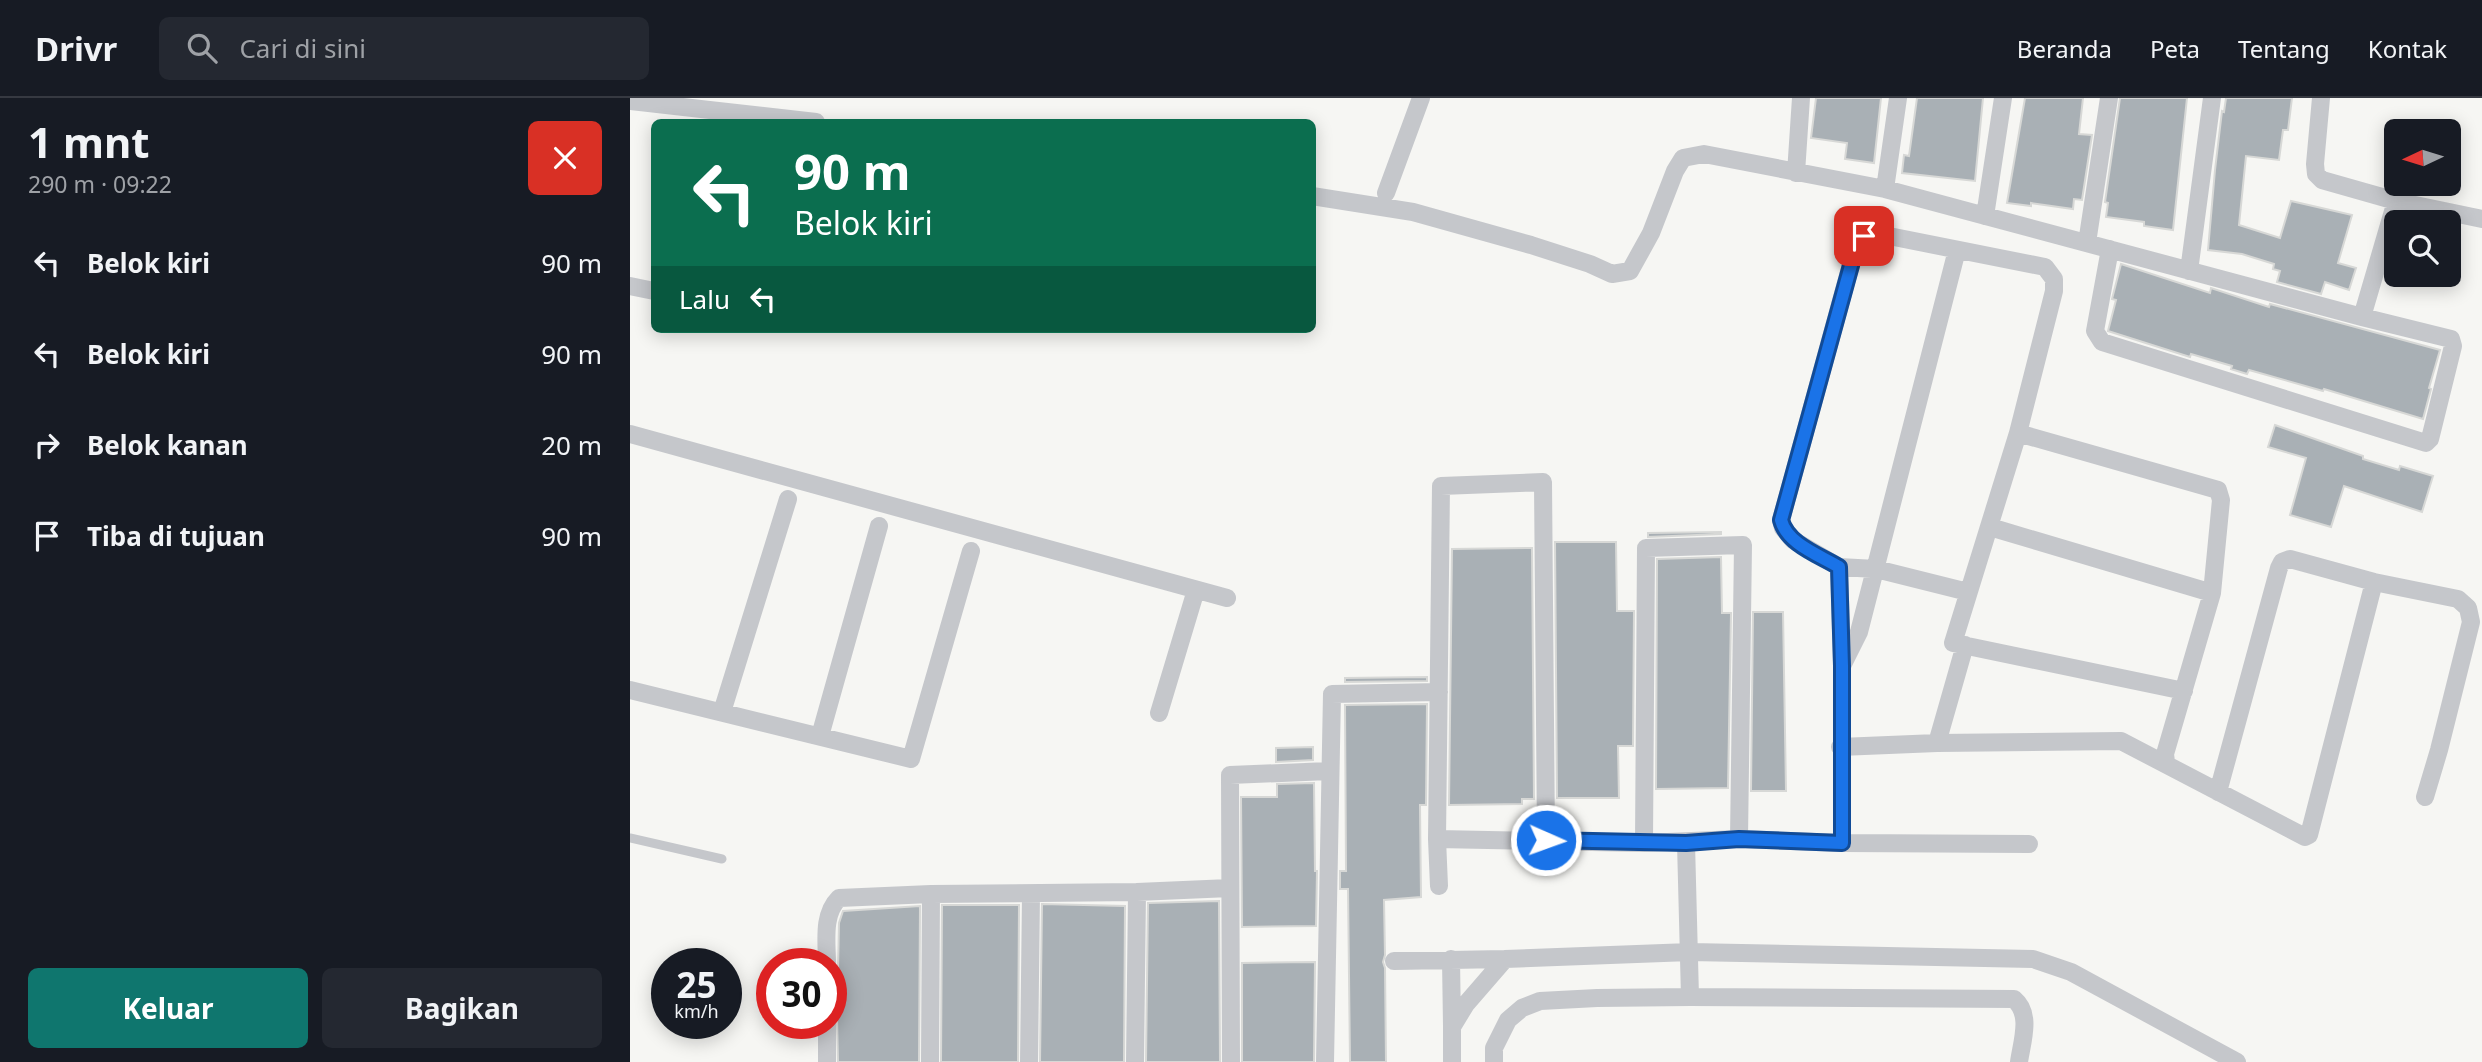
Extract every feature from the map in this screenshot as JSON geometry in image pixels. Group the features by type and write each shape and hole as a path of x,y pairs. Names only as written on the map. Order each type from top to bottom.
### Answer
{"street":[{"path":"1386,193 1421,98"},
{"path":"1796,173 1801,98"},
{"path":"1885,189 1898,98"},
{"path":"1986,216 2003,98"},
{"path":"2087,243 2109,98"},
{"path":"2189,271 2212,98"},
{"path":"2321,98 2315,164 2316,174 2322,180 2396,201 2482,219"},
{"path":"630,102 788,119"},
{"path":"1316,196 1413,212 1531,245 1612,274 1630,271 1651,233 1675,171 1683,158 1704,154 1885,189 2087,243 2109,249 2189,271 2362,317 2451,338 2454,342 2429,442 2102,342 2095,331 2109,249"},
{"path":"2362,317 2396,201"},
{"path":"1968,592 1875,569 1839,567 1793,540 1783,528 1781,520 1858,240 1874,233 2045,267 2054,279 2054,291 2018,433 1953,643 2184,691"},
{"path":"1842,666 1859,632 1956,250"},
{"path":"630,286 651,290"},
{"path":"2018,433 2218,490 2221,500 2212,593 2165,754 2166,762"},
{"path":"630,434 1227,598"},
{"path":"1439,886 1437,839 1441,486 1542,482 1546,840"},
{"path":"722,712 788,499"},
{"path":"820,736 879,526"},
{"path":"1990,527 2212,593"},
{"path":"1644,843 1646,548 1744,545 1739,839"},
{"path":"630,690 911,759 971,551"},
{"path":"2218,792 2282,562 2290,559 2374,582 2458,599 2468,608 2471,622 2440,750 2425,797"},
{"path":"1839,567 1842,843"},
{"path":"1840,747 2121,741 2166,762 2300,836 2309,835 2374,582"},
{"path":"1159,713 1196,590"},
{"path":"1937,743 1965,645"},
{"path":"1325,1062 1332,694 1439,692"},
{"path":"1231,1062 1230,775 1329,771"},
{"path":"1437,839 1644,843 1739,839 1842,843 2029,844"},
{"path":"1686,843 1690,992"},
{"path":"827,948 827,920 832,905 839,898 1230,888"},
{"path":"1135,1062 1137,892"},
{"path":"930,1062 931,894"},
{"path":"1029,1062 1031,894"},
{"path":"1394,961 1690,957 2033,959 2071,972 2237,1062"},
{"path":"1451,959 1452,1062"},
{"path":"1452,1027 1466,1004 1505,959"},
{"path":"1494,1062 1494,1048 1508,1020 1522,1008 1539,1001 1690,992 2014,999 2022,1006 2025,1018 2019,1062"},
{"path":"827,1039 827,1062"}],"lane":[{"path":"630,838 722,859"}],"building":[{"path":"1816,98 1881,98 1874,163 1845,159 1847,143 1811,138"},
{"path":"1917,98 1983,98 1975,181 1902,173 1904,155 1909,156"},
{"path":"2025,98 2083,98 2079,134 2092,135 2082,200 2074,199 2073,209 2031,203 2031,206 2007,203"},
{"path":"2120,98 2187,98 2173,230 2144,226 2144,222 2106,217 2108,203 2105,202"},
{"path":"2226,98 2292,98 2288,130 2283,130 2279,160 2246,156 2239,225 2280,238 2291,201 2352,215 2338,263 2356,268 2349,290 2325,282 2321,294 2277,282 2280,271 2273,269 2274,264 2242,254 2208,250 2215,170"},
{"path":"2121,264 2210,293 2211,288 2269,307 2270,304 2440,350 2423,419 2324,389 2323,391 2249,370 2247,374 2231,369 2232,366 2191,354 2190,357 2108,331 2116,300 2112,299"},
{"path":"2275,425 2363,456 2363,459 2399,470 2400,466 2433,476 2422,512 2344,486 2331,527 2290,515 2306,458 2268,447"},
{"path":"1648,533 1721,534 1648,537"},
{"path":"1555,542 1616,542 1617,611 1634,611 1633,746 1618,746 1619,798 1557,798"},
{"path":"1532,548 1534,799 1522,799 1522,804 1449,805 1452,549"},
{"path":"1721,557 1722,613 1731,613 1728,788 1656,789 1657,559"},
{"path":"1753,612 1783,612 1786,791 1751,791"},
{"path":"1427,677 1427,681 1345,682 1345,678"},
{"path":"1427,704 1426,805 1420,805 1421,897 1384,900 1386,1062 1350,1062 1348,889 1340,889 1340,871 1346,871 1345,705"},
{"path":"1313,747 1313,760 1276,762 1276,748"},
{"path":"1314,783 1316,926 1242,927 1241,797 1277,797 1277,784"},
{"path":"1219,901 1220,1062 1146,1062 1148,903"},
{"path":"1042,904 1125,906 1124,1062 1040,1062"},
{"path":"942,905 1019,905 1018,1062 941,1062"},
{"path":"920,906 919,1062 838,1062 837,1039 847,1039 847,948 838,948 839,923 843,911"},
{"path":"1315,962 1314,1062 1242,1062 1242,963"}],"route":[{"path":"1546,840 1686,843 1739,839 1842,843 1839,567 1793,540 1786,533 1781,520 1858,240 1864,236"}]}
